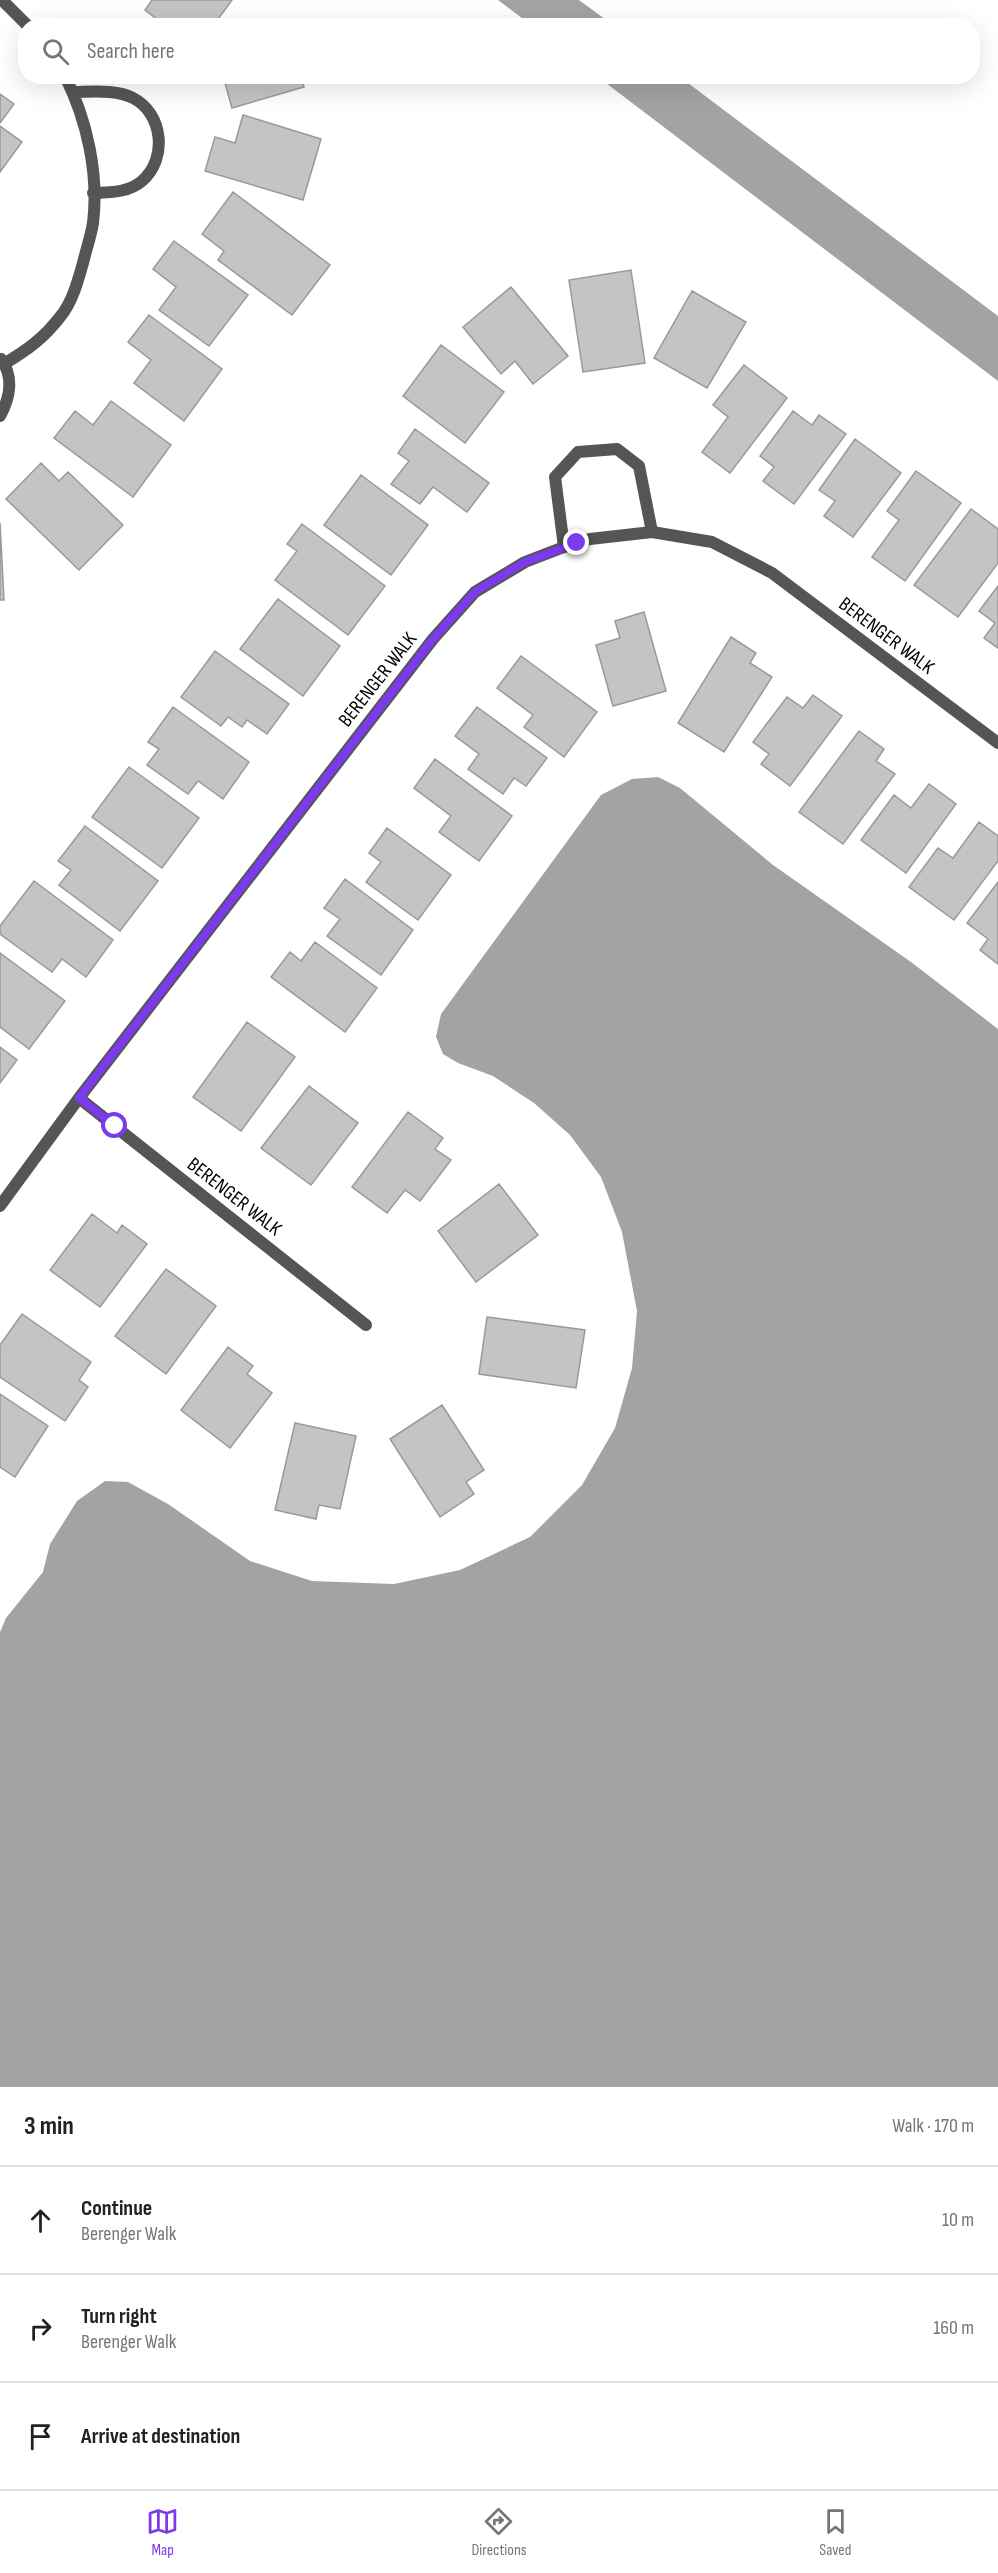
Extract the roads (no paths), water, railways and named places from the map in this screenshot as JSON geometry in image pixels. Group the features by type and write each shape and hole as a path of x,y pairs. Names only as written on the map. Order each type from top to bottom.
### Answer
{"street":[{"path":"2,0 20,18"},
{"path":"0,416 8,402 10,382 2,361 36,344 62,315 79,279 93,223 93,177 86,132 68,84"},
{"path":"72,92 113,92 132,97 147,110 157,127 159,146 154,165 142,181 125,190 93,193"},
{"path":"564,547 555,477 578,452 617,449 639,466 652,532"},
{"name":"BERENGER WALK","path":"0,1206 79,1098 433,639 475,592 525,562 590,539 652,532 712,542 772,573 998,743"},
{"name":"BERENGER WALK","path":"79,1098 366,1325"}]}
